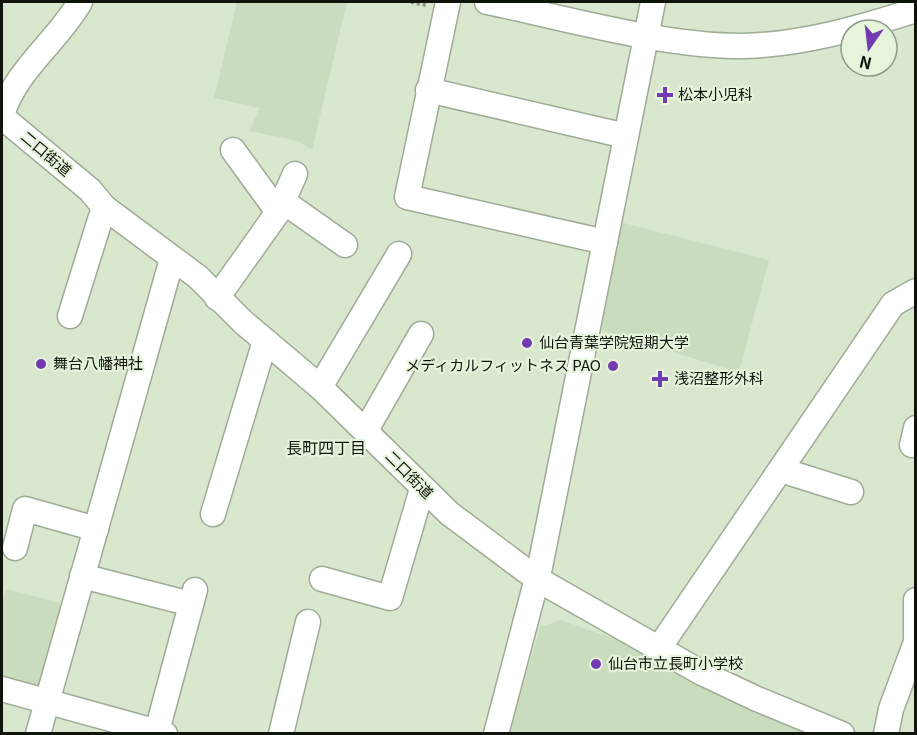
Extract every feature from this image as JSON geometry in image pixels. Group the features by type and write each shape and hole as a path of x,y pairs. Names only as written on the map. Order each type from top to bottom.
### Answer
{"street":[{"path":"2,116 17,80 72,15 80,2"},
{"path":"448,2 407,197 605,242"},
{"path":"487,2 647,35 741,46 777,44 868,25 915,10"},
{"path":"496,734 537,579 653,2"},
{"path":"428,90 626,136"},
{"name":"二口街道","path":"2,116 90,190 104,207 198,277 217,298 366,430 422,489 450,514 537,579 659,648 758,699 842,734"},
{"path":"233,150 281,207 345,245"},
{"path":"217,298 281,207 295,174"},
{"path":"70,316 104,207"},
{"path":"320,387 399,254"},
{"path":"38,734 172,259"},
{"path":"659,648 893,304 915,291"},
{"path":"366,430 421,334"},
{"path":"213,514 265,341"},
{"path":"781,470 850,492"},
{"path":"322,579 390,598 422,489"},
{"path":"15,548 26,509 96,529"},
{"path":"2,689 161,732 193,596 82,576"},
{"path":"915,600 915,636"},
{"path":"281,734 308,622"},
{"path":"886,734 891,709 915,642"}],"shaded area":[{"path":"237,2 347,2 312,150 298,141 249,131 260,108 214,98"},
{"path":"620,222 769,260 739,372 596,329"},
{"path":"6,589 65,604 42,693 2,682 2,602"},
{"name":"仙台市立長町小学校","path":"561,620 632,645 694,682 740,705 814,733 509,734 540,627"}],"place":[{"name":"松本小児科","path":"665,95"},
{"name":"仙台青葉学院短期大学","path":"527,343"},
{"name":"舞台八幡神社","path":"41,364"},
{"name":"メディカルフィットネス PAO","path":"613,366"},
{"name":"浅沼整形外科","path":"660,379"},
{"name":"仙台市立長町小学校","path":"596,664"}],"district":[{"name":"長町四丁目","path":"326,448"}]}
